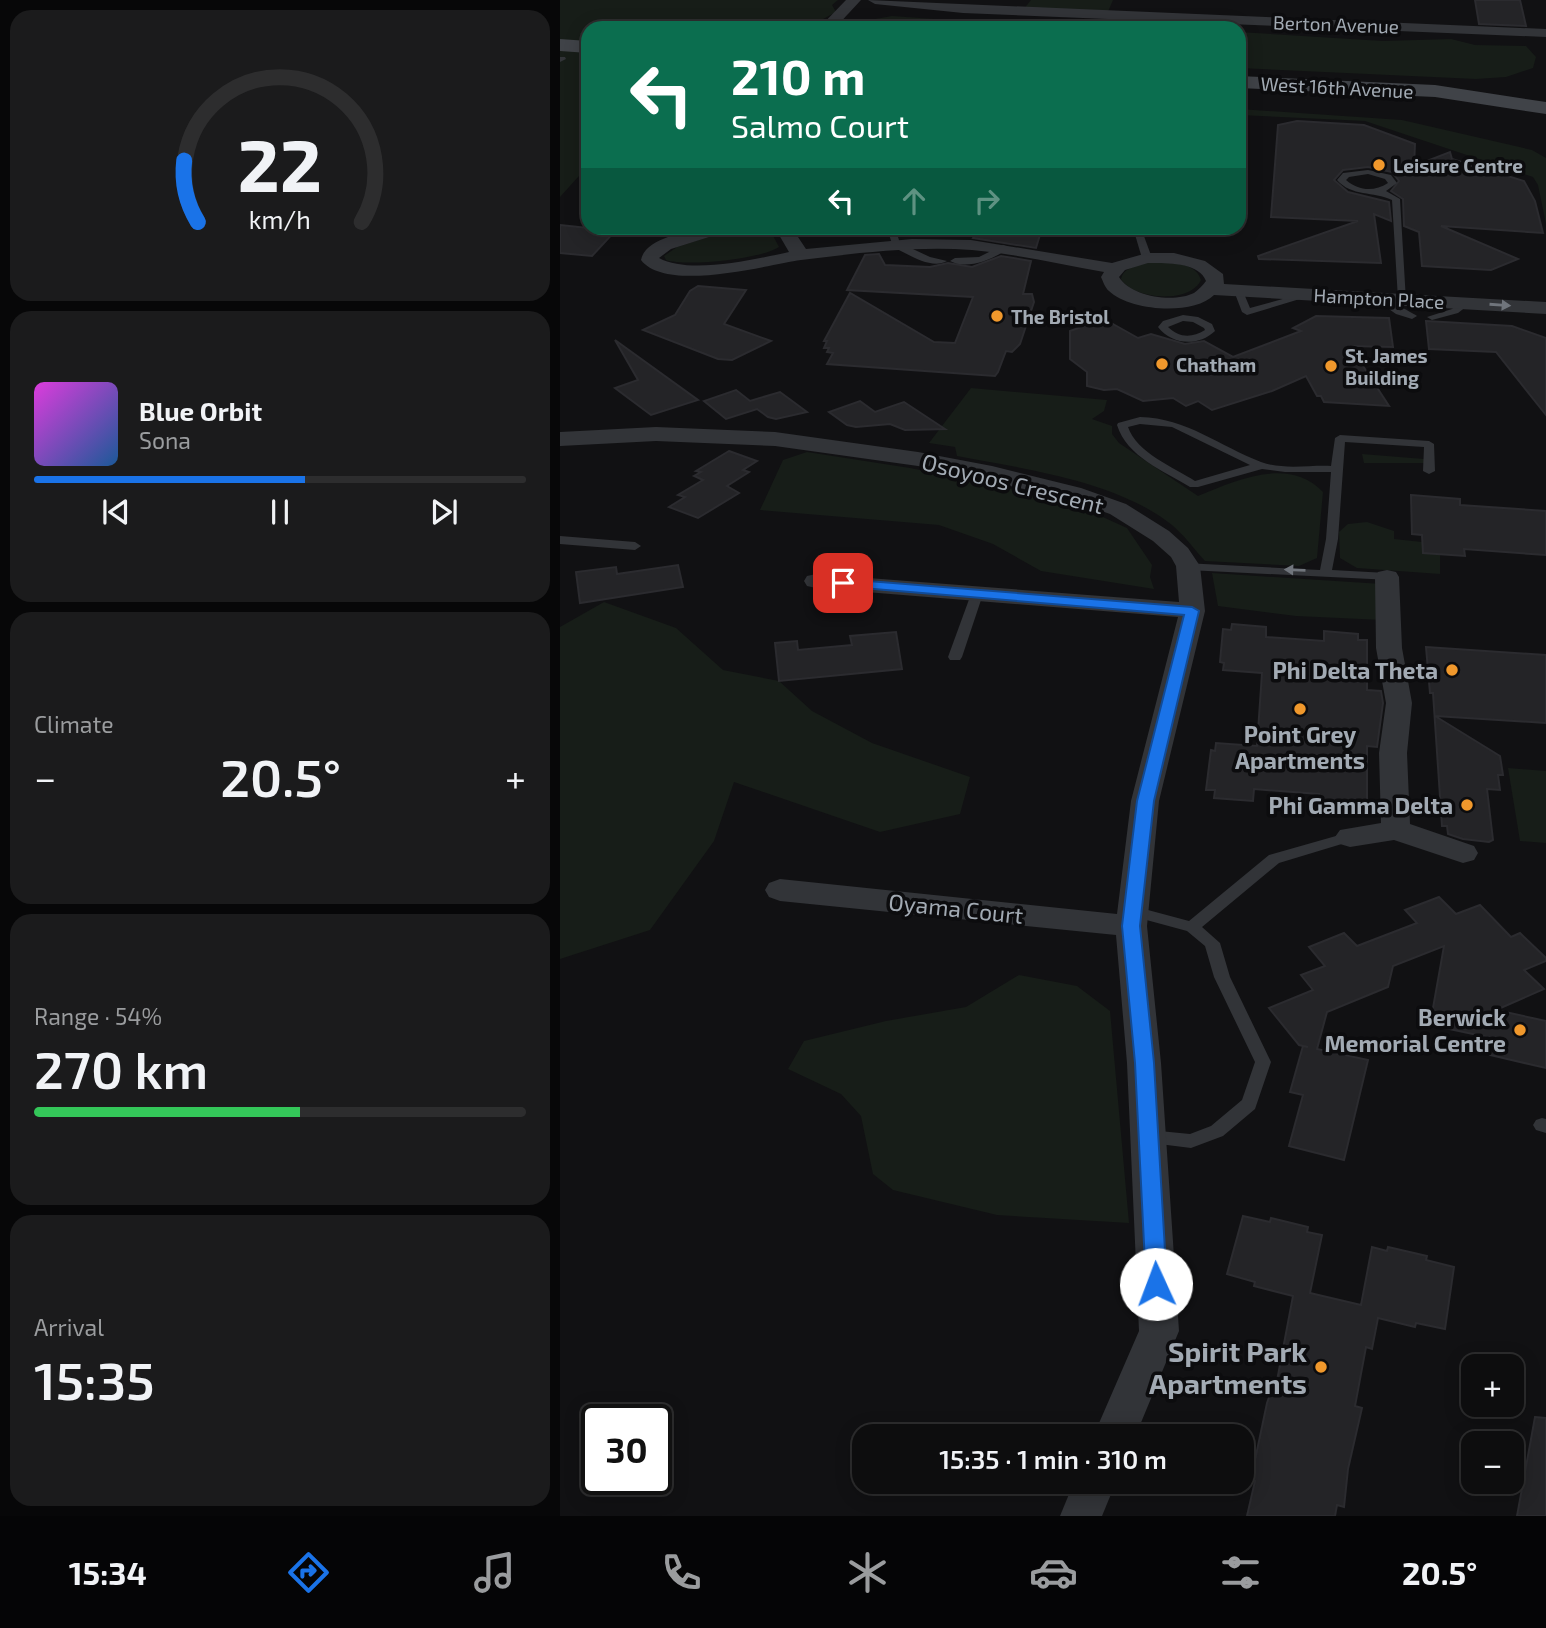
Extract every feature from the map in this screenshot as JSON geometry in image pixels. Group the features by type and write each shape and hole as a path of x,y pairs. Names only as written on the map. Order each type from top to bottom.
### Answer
{"main road":[{"path":"560,56 581,49"},
{"path":"560,56 581,60"},
{"name":"West 16th Avenue","path":"1246,82 1435,91 1546,89"},
{"path":"1546,89 1537,98 1546,108"},
{"name":"West 16th Avenue","path":"1435,91 1546,108"}],"street":[{"path":"835,21 854,0"},
{"name":"Berton Avenue","path":"875,0 977,10 1546,33"},
{"path":"698,235 660,248 651,254 650,260 664,268 691,270 800,255 893,236 1003,248 1115,269 1147,258 1164,258 1194,263 1213,282 1180,310 1125,295 1110,282 1110,275 1115,269"},
{"path":"788,235 800,255"},
{"name":"Hampton Place","path":"1213,282 1405,300 1546,293"},
{"name":"Hampton Place","path":"1213,282 1239,291 1546,308"},
{"name":"Osoyoos Crescent","path":"560,439 656,434 775,439 918,459 992,473 1073,493 1118,509 1161,536 1180,553 1188,566"},
{"path":"1120,1424 1159,1331 1149,1137 1132,919 1145,801 1192,611 1188,566"},
{"path":"1387,577 1389,648 1399,703 1393,753 1396,831"},
{"path":"816,580 1192,611"},
{"path":"1350,837 1396,831 1463,853"},
{"name":"Oyama Court","path":"780,890 1132,919"},
{"path":"1081,1516 1090,1494"}],"lane":[{"path":"1380,191 1393,183 1382,175 1352,173 1341,180 1354,189 1380,191 1396,199 1405,300"},
{"path":"1139,235 1147,258"},
{"path":"893,236 928,260 942,261"},
{"path":"955,261 972,262 992,256 1003,248"},
{"path":"1432,317 1455,311 1466,303"},
{"path":"1260,466 1165,421 1137,419 1122,425 1122,434 1132,445 1194,485 1260,466 1335,469"},
{"path":"1326,571 1330,556 1335,469 1340,438 1429,444 1429,471"},
{"path":"560,540 635,546"},
{"path":"1188,566 1326,571 1387,577"},
{"path":"956,657 977,594"},
{"path":"1192,927 1274,859 1350,837"},
{"path":"1132,919 1192,927 1212,943 1222,977 1263,1062 1249,1104 1216,1131 1191,1141 1149,1137"}],"shaded area":[{"path":"560,0 838,0 832,5 836,12 820,21 581,21 581,174 560,197"},
{"path":"1031,0 1113,0 1107,14 1023,10"},
{"path":"892,16 962,21 864,21"},
{"path":"1246,32 1383,41 1451,39 1475,45 1526,46 1536,57 1533,68 1506,77 1476,79 1246,68"},
{"path":"1246,109 1402,120 1532,150 1546,158 1546,224 1538,185 1533,177 1365,121 1246,115"},
{"path":"715,235 773,235 779,247 741,258 690,263 666,260 664,256 677,247"},
{"path":"1147,263 1186,266 1193,269 1201,280 1195,288 1186,293 1162,296 1137,291 1121,279 1128,269"},
{"path":"971,388 1107,400 1104,411 1092,419 1112,426 1112,434 1119,443 1198,496 1245,478 1262,475 1279,473 1309,481 1323,492 1317,558 1299,566 1205,561 1172,525 1125,497 1069,479 957,456 955,447 929,443"},
{"path":"807,452 910,468 1005,487 1083,508 1127,528 1152,565 1150,577 1154,589 1041,571 993,544 939,525 760,510 783,460"},
{"path":"1362,454 1424,459 1424,463 1364,463"},
{"path":"1367,522 1394,531 1394,539 1422,542 1423,553 1440,554 1440,574 1357,568 1340,558 1339,532 1348,524"},
{"path":"1212,573 1382,584 1383,620 1296,616 1218,606"},
{"path":"604,602 676,628 723,670 779,681 812,711 872,743 970,777 960,814 880,832 734,782 714,841 650,930 560,959 560,627"},
{"path":"1508,768 1546,771 1546,843 1520,841"},
{"path":"1019,975 1077,986 1110,1011 1129,1223 997,1215 893,1190 873,1174 861,1116 841,1094 788,1069 804,1041 886,1021 966,1007"}],"building":[{"path":"1475,0 1520,0 1526,26 1479,24"},
{"path":"1297,121 1364,125 1415,144 1414,166 1450,152 1452,159 1524,181 1535,201 1543,233 1441,226 1518,259 1491,270 1422,266 1419,232 1404,226 1403,199 1391,191 1399,181 1392,172 1368,167 1343,170 1334,180 1348,192 1389,202 1391,221 1374,214 1381,263 1259,259 1258,256 1358,221 1271,217 1278,125"},
{"path":"560,225 581,227 581,235 611,235 592,256 560,253"},
{"path":"975,235 1040,235 1036,248 973,238"},
{"name":"The Bristol","path":"879,254 885,265 930,267 948,263 972,267 1001,256 1031,261 1023,294 1032,294 1034,302 1020,344 1012,352 1006,351 995,376 827,364 833,353 827,352 829,348 824,348 827,341 824,341 850,293 934,342 955,343 973,297 847,290 865,255"},
{"path":"698,286 746,290 724,324 771,341 732,360 718,359 643,330 675,315 690,291"},
{"path":"1316,316 1389,318 1393,347 1350,346 1389,406 1324,402 1321,396 1317,396 1306,376 1272,391 1212,410 1198,401 1186,406 1173,398 1143,401 1117,389 1104,390 1087,386 1087,372 1070,359 1070,331 1104,319 1138,338 1151,334 1185,344 1204,341 1233,357 1301,331 1293,328"},
{"path":"1426,321 1512,326 1546,338 1546,415 1496,352 1429,349"},
{"path":"615,340 698,400 651,415 615,388 638,380"},
{"path":"736,390 750,401 780,392 807,412 776,419 757,409 726,419 704,401"},
{"path":"860,401 875,412 904,402 945,429 905,430 890,424 856,427 847,425 829,412"},
{"path":"729,451 757,461 743,470 749,472 727,486 739,493 698,518 669,507 685,497 678,495 703,480 694,476 701,472 696,471"},
{"path":"1411,495 1460,499 1460,505 1546,511 1546,555 1464,549 1465,556 1423,553 1422,535 1412,534"},
{"path":"678,565 683,587 580,603 576,572 616,567 617,574"},
{"name":"Point Grey Apartments","path":"1232,624 1266,627 1266,637 1324,641 1324,631 1358,634 1358,640 1367,640 1367,690 1381,691 1383,703 1377,747 1367,746 1367,803 1358,803 1358,810 1319,807 1319,794 1254,789 1253,801 1214,798 1215,790 1206,790 1211,750 1215,751 1216,743 1257,746 1262,673 1223,670 1224,663 1220,662 1223,629 1231,630"},
{"path":"896,632 902,669 779,681 775,643 797,641 798,650 852,645 850,636"},
{"path":"1426,647 1546,655 1546,723 1435,716 1500,756 1503,775 1498,775 1500,790 1487,789 1493,840 1489,842 1448,834 1447,826 1442,826 1433,693 1430,693"},
{"name":"Berwick Memorial Centre","path":"1439,897 1456,914 1480,905 1511,937 1520,933 1546,958 1546,961 1524,970 1544,989 1496,1010 1546,1021 1546,1068 1490,1055 1492,1038 1430,1025 1444,946 1393,966 1388,987 1327,1012 1317,1049 1368,1060 1344,1160 1289,1146 1303,1095 1290,1092 1303,1046 1308,1047 1299,1045 1269,1008 1313,990 1301,975 1325,966 1309,947 1344,933 1357,946 1417,923 1405,910"},
{"name":"Spirit Park Apartments","path":"1243,1216 1270,1222 1271,1218 1308,1227 1307,1232 1322,1235 1310,1293 1361,1305 1372,1247 1387,1251 1388,1247 1427,1256 1426,1260 1454,1267 1445,1329 1416,1323 1415,1327 1378,1318 1372,1349 1366,1347 1355,1406 1362,1408 1348,1469 1344,1507 1337,1505 1335,1516 1247,1516 1254,1494 1255,1460 1267,1403 1273,1386 1276,1386 1293,1296 1254,1286 1255,1282 1227,1274"},
{"path":"1535,1417 1546,1418 1546,1516 1517,1516 1521,1494 1524,1494 1524,1478"}],"place":[{"name":"Leisure Centre","path":"1379,165"},
{"name":"The Bristol","path":"997,316"},
{"name":"Chatham","path":"1162,364"},
{"name":"St. James Building","path":"1331,366"},
{"name":"Phi Delta Theta","path":"1452,670"},
{"name":"Point Grey Apartments","path":"1300,709"},
{"name":"Phi Gamma Delta","path":"1467,805"},
{"name":"Berwick Memorial Centre","path":"1520,1030"},
{"name":"Spirit Park Apartments","path":"1321,1367"}],"route":[{"path":"843,583 1192,611 1145,801 1131,926 1144,1063 1156,1284"}]}
